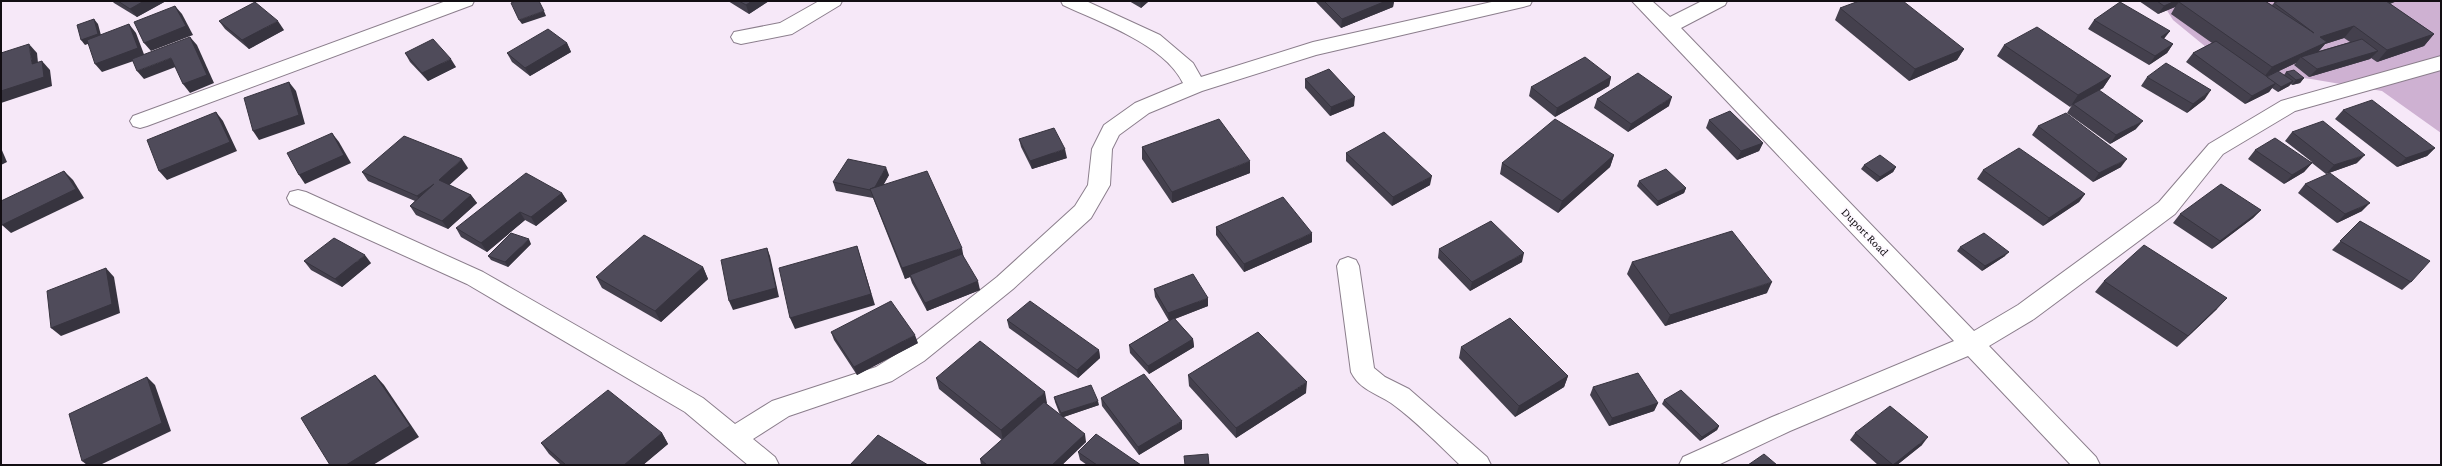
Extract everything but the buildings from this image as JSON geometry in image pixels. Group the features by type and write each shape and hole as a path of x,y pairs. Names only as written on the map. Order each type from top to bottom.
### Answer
{"street":[{"path":"140,120 465,1"},
{"path":"741,37 785,29 833,1"},
{"path":"1070,1 1154,40 1186,68 1195,86"},
{"path":"735,437 781,408 884,374 916,354 1006,283 1083,212 1100,185 1102,149 1111,130 1142,108 1195,86 1313,49 1523,1"},
{"name":"Duport Road","path":"1641,1 1668,26 2087,465"},
{"path":"1668,26 1718,1"},
{"path":"1692,465 1781,424 1973,344 2026,312 2167,208 2216,149 2288,106 2441,63"},
{"path":"298,198 475,278 694,405 735,437 766,465"},
{"path":"1348,266 1363,372 1376,384 1400,396 1478,465"}],"shaded area":[{"path":"2161,1 2441,1 2441,133 2382,91 2311,79 2234,70 2173,20"}]}
